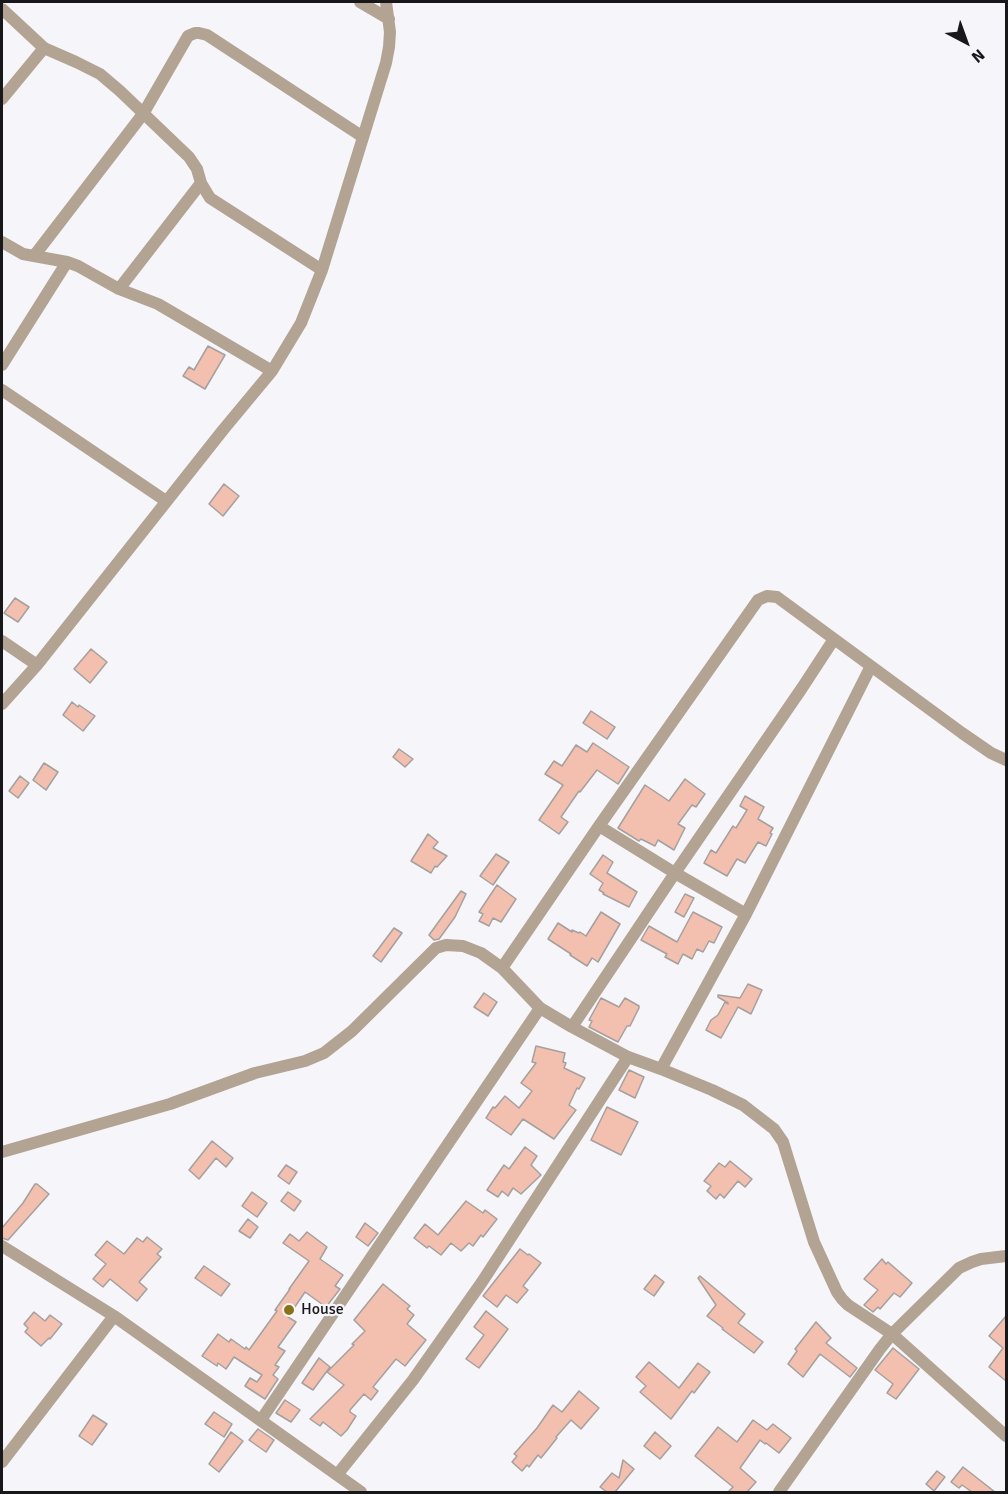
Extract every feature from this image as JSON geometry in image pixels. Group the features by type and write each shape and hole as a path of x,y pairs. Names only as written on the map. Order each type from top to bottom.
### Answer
{"street":[{"path":"360,2 389,19"},
{"path":"2,704 37,665 272,371 301,323 322,270 377,93 389,47 389,19 386,2"},
{"path":"2,9 44,48 100,75 120,91 189,157 210,198 322,270"},
{"path":"34,256 143,114 188,36 199,33 207,35 363,137"},
{"path":"2,99 44,48"},
{"path":"119,289 201,183"},
{"path":"2,242 23,254 78,266 119,289 158,304 272,371"},
{"path":"2,365 67,262"},
{"path":"2,390 166,501"},
{"path":"502,968 758,600 767,596 777,597 962,733 991,753 1006,760"},
{"path":"572,1027 834,639"},
{"path":"2,641 37,665"},
{"path":"661,1069 746,914 871,666"},
{"path":"599,826 746,914"},
{"path":"2,1152 170,1104 255,1073 305,1061 324,1053 352,1031 436,948 446,945 463,946 482,953 502,968 540,1008 572,1027 628,1057 712,1090 743,1105 774,1129 783,1142 814,1242 837,1292 848,1305 892,1334 1006,1436"},
{"path":"261,1420 540,1008"},
{"path":"337,1475 413,1380 482,1282 628,1057"},
{"path":"2,1246 114,1316 361,1492"},
{"path":"779,1492 892,1334 959,1268 981,1259 1006,1256"},
{"path":"3,1457 114,1316"}],"building":[{"path":"208,346 225,355 205,389 183,376 189,367 194,370"},
{"path":"224,484 239,496 223,516 209,504"},
{"path":"15,598 29,607 18,622 4,613"},
{"path":"91,649 107,662 90,683 74,669"},
{"path":"72,702 95,716 83,731 63,715"},
{"path":"591,711 615,727 607,739 583,723"},
{"path":"593,743 629,767 618,784 597,770 561,817 568,822 559,834 539,820 563,785 545,774 554,761 562,766 576,745 587,752"},
{"path":"399,749 413,759 405,767 393,757"},
{"path":"44,763 58,772 46,790 33,780"},
{"path":"20,776 29,783 18,798 9,791"},
{"path":"685,779 705,794 696,807 692,805 678,824 685,828 674,850 658,840 655,846 641,839 639,841 618,828 645,785 669,801"},
{"path":"745,796 764,807 758,819 773,828 770,833 772,834 766,846 758,842 745,863 737,859 727,876 704,863 711,850 716,853 733,826 736,828 747,810 740,806"},
{"path":"428,834 438,842 433,848 447,856 437,867 435,866 431,873 411,861"},
{"path":"496,854 509,862 493,885 480,876"},
{"path":"603,855 613,862 607,873 637,892 629,907 603,894 599,890 603,883 590,874"},
{"path":"497,885 516,899 501,922 493,918 489,926 479,921 483,914 479,912"},
{"path":"461,891 466,894 455,917 439,939 434,940 429,935"},
{"path":"685,894 694,898 684,917 675,912"},
{"path":"601,912 620,924 598,962 592,958 587,966 548,939 558,923 572,932 572,930 580,932 586,936"},
{"path":"693,912 722,927 714,943 709,941 703,952 697,949 692,959 683,954 678,964 665,957 667,954 641,940 649,926 677,942"},
{"path":"394,928 402,933 381,962 373,956"},
{"path":"748,984 762,990 751,1014 738,1007 721,1038 706,1030 725,1002 728,1004 718,995 740,998"},
{"path":"484,993 497,1002 488,1016 474,1007"},
{"path":"601,998 619,1007 625,998 639,1006 630,1026 627,1026 618,1042 589,1027 592,1021 589,1020"},
{"path":"536,1046 565,1053 564,1068 585,1078 569,1105 576,1110 554,1139 523,1119 511,1135 486,1118 493,1107 495,1108 505,1096 519,1108 532,1091 521,1083 536,1063 532,1062"},
{"path":"629,1070 644,1077 635,1098 619,1090"},
{"path":"607,1107 638,1122 621,1155 591,1140"},
{"path":"212,1141 233,1158 226,1167 216,1158 199,1179 189,1170"},
{"path":"525,1147 537,1156 531,1165 541,1175 521,1194 513,1188 508,1196 502,1191 498,1197 487,1190 504,1165 509,1169"},
{"path":"730,1161 752,1179 745,1187 738,1181 724,1198 720,1194 716,1199 707,1191 711,1186 704,1181 719,1163 725,1167"},
{"path":"286,1165 297,1172 289,1184 278,1176"},
{"path":"35,1184 49,1194 8,1240 2,1238 2,1228 23,1203"},
{"path":"252,1192 267,1203 257,1217 242,1206"},
{"path":"288,1192 301,1201 294,1211 281,1201"},
{"path":"466,1201 483,1213 485,1210 497,1219 473,1246 469,1243 461,1251 451,1243 441,1255 414,1238 425,1224 438,1235"},
{"path":"248,1219 258,1227 250,1238 239,1231"},
{"path":"365,1223 378,1233 368,1246 356,1237"},
{"path":"307,1232 327,1247 320,1259 343,1275 335,1286 340,1289 326,1307 305,1292 288,1317 296,1322 278,1347 285,1351 275,1365 279,1367 273,1375 278,1379 265,1399 245,1386 250,1378 257,1382 262,1375 234,1357 226,1369 202,1356 218,1334 229,1342 231,1339 249,1350 309,1261 283,1243 290,1234 299,1241"},
{"path":"147,1237 162,1249 157,1254 161,1257 139,1282 147,1289 137,1301 110,1279 103,1287 93,1279 106,1264 95,1255 107,1241 124,1254 137,1238 143,1242"},
{"path":"520,1249 541,1263 523,1286 528,1290 517,1303 506,1295 497,1307 483,1296"},
{"path":"882,1259 912,1283 900,1297 894,1293 880,1309 878,1307 873,1312 864,1305 878,1290 864,1279"},
{"path":"204,1266 230,1284 221,1296 195,1278"},
{"path":"655,1275 664,1282 654,1296 644,1289"},
{"path":"700,1276 745,1314 738,1323 763,1342 754,1353 707,1316 716,1305 698,1278"},
{"path":"383,1284 410,1306 407,1309 414,1315 407,1324 426,1340 405,1366 396,1359 373,1387 378,1391 371,1400 364,1394 350,1410 356,1416 341,1436 323,1422 320,1426 310,1419 344,1385 327,1372 365,1331 354,1320"},
{"path":"486,1311 508,1329 479,1368 466,1359 484,1335 474,1327"},
{"path":"34,1312 45,1321 50,1315 62,1324 41,1346 25,1332 28,1328 24,1324"},
{"path":"1006,1316 1006,1381 989,1367 1003,1348 989,1336"},
{"path":"816,1322 831,1338 826,1343 857,1368 850,1377 820,1354 803,1377 788,1364 797,1351 795,1349"},
{"path":"893,1348 919,1369 896,1399 887,1393 893,1384 875,1370"},
{"path":"319,1358 330,1367 313,1390 302,1383"},
{"path":"649,1362 679,1388 698,1363 710,1372 671,1419 640,1392 646,1386 636,1377"},
{"path":"579,1391 599,1408 581,1429 571,1420 541,1458 538,1455 529,1467 527,1465 522,1471 512,1462 517,1456 514,1454 537,1428 553,1405 562,1412"},
{"path":"285,1400 300,1410 291,1422 276,1413"},
{"path":"214,1412 232,1424 224,1437 205,1424"},
{"path":"93,1415 107,1424 92,1445 79,1436"},
{"path":"753,1420 767,1430 773,1424 791,1438 779,1453 760,1440 740,1468 756,1482 747,1492 728,1492 733,1487 695,1456 718,1427 737,1442"},
{"path":"258,1429 274,1440 266,1452 249,1440"},
{"path":"231,1432 243,1441 219,1472 209,1464"},
{"path":"655,1432 671,1446 660,1459 644,1446"},
{"path":"623,1460 634,1469 615,1492 607,1492 600,1487 612,1473 619,1478"},
{"path":"963,1467 995,1492 972,1492 962,1485 959,1488 951,1482"},
{"path":"937,1471 945,1477 934,1491 926,1484"}],"place":[{"name":"House","path":"289,1310"}]}
